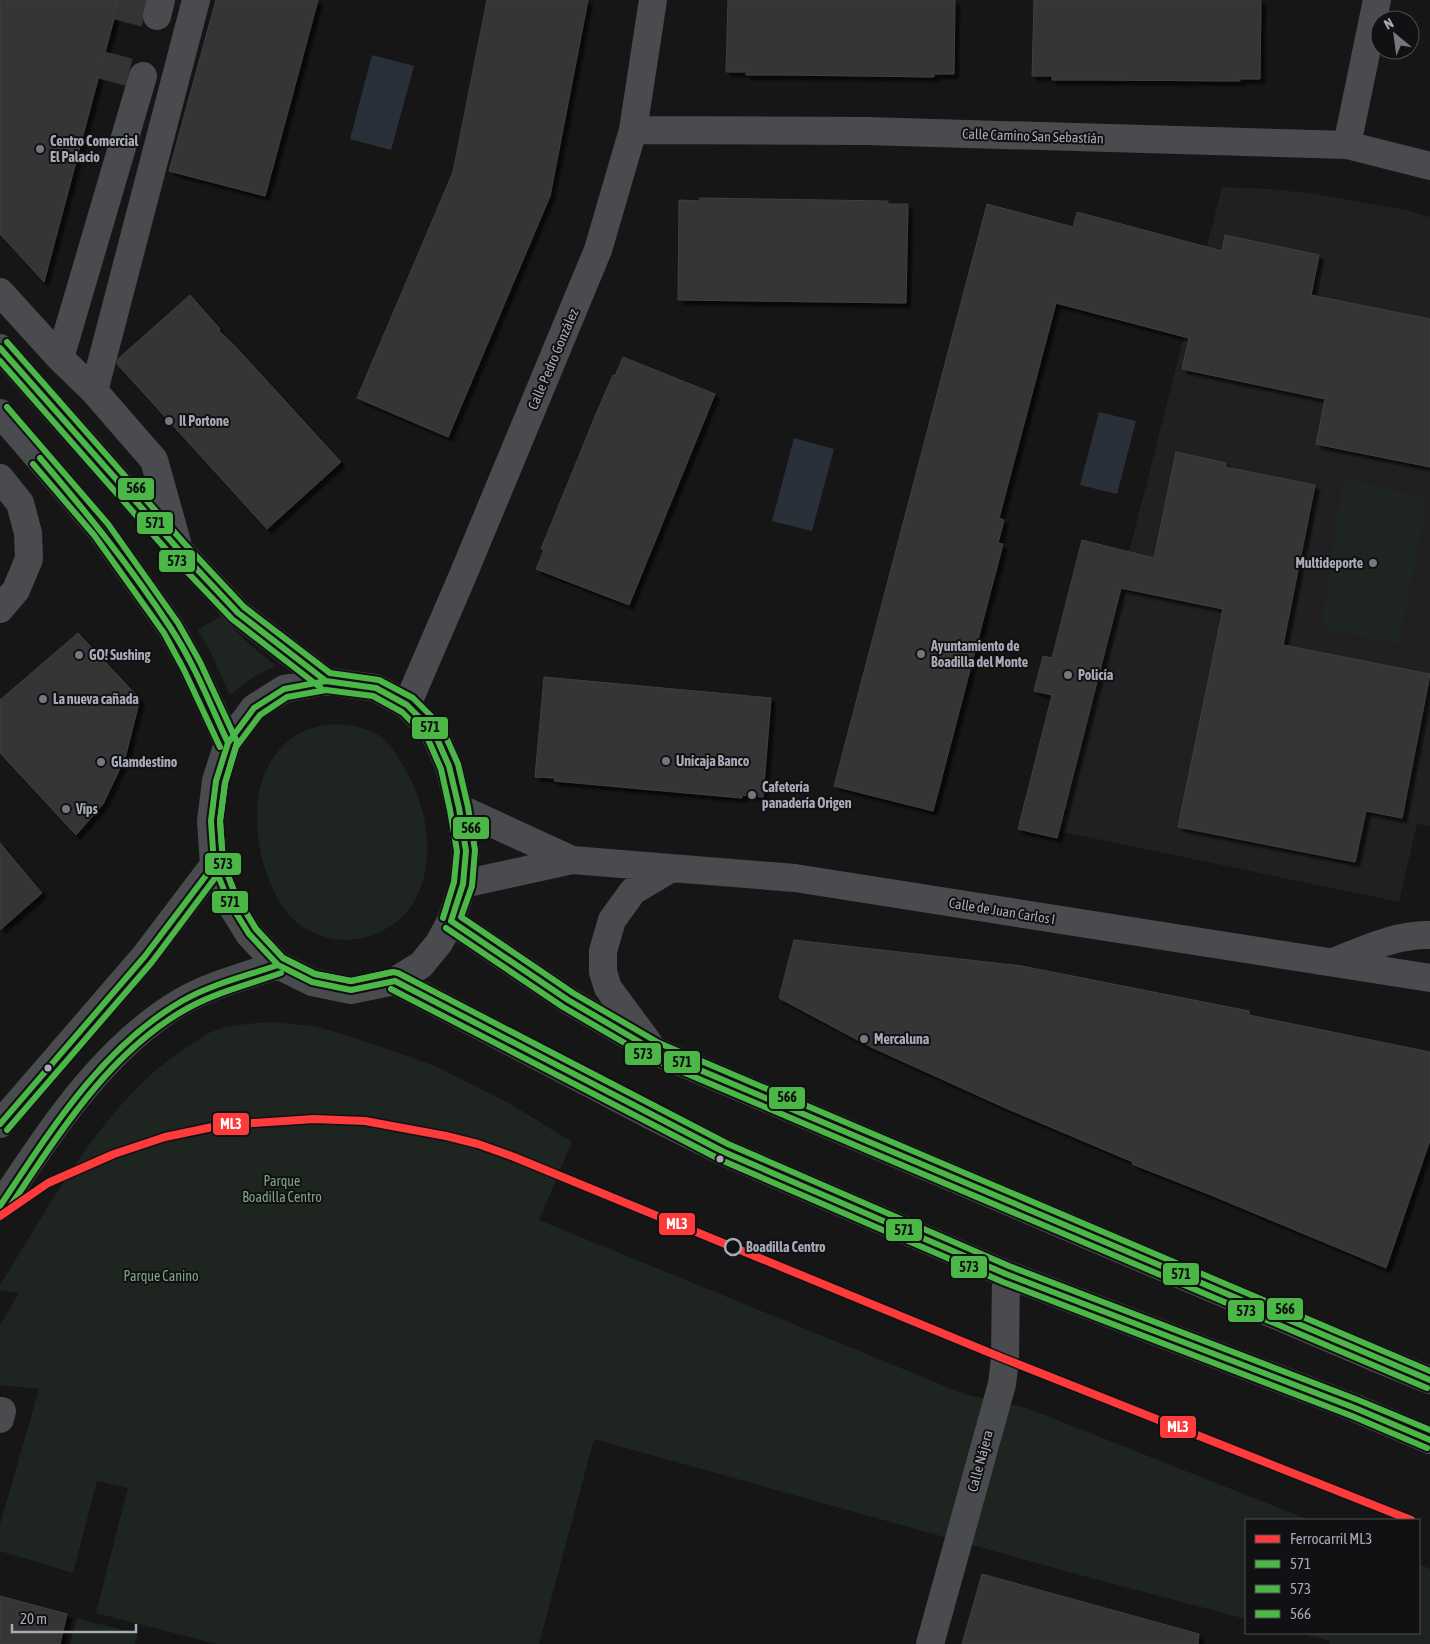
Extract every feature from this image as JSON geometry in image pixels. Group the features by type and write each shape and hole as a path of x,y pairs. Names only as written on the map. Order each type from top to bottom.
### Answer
{"street":[{"path":"94,391 196,0"},
{"name":"Calle Pedro González","path":"407,705 598,250 633,130 653,0"},
{"path":"1347,145 1377,0"},
{"path":"60,358 143,76"},
{"name":"Calle Camino San Sebastián","path":"633,130 867,131 1347,145 1430,166"},
{"path":"0,292 60,358 94,391 154,460 178,549"},
{"path":"0,348 178,549 238,613 326,681"},
{"path":"0,413 101,530 171,628 192,666 228,744"},
{"path":"0,478 20,503 28,533 29,559 16,590 0,610"},
{"path":"326,681 376,688 407,705 434,732 449,766 459,808 466,851 463,884 451,921 439,943 421,965 395,981 351,990 312,982 278,965 249,934 228,900 214,865 211,821 216,781 228,744 254,708 284,689 326,681"},
{"name":"Calle de Juan Carlos I","path":"459,808 572,860"},
{"name":"Calle de Juan Carlos I","path":"463,884 572,860 795,878 1430,978"},
{"path":"0,1124 145,956 214,865"},
{"path":"655,1051 608,988 602,972 603,951 612,920 633,891 670,869"},
{"path":"451,921 568,1000 655,1051 1430,1380"},
{"path":"1331,963 1385,942 1430,935"},
{"path":"0,1206 53,1127 104,1067 144,1027 182,1001 229,981 278,965"},
{"path":"395,981 724,1152 1006,1274 1345,1404 1430,1440"},
{"name":"Calle Nájera","path":"930,1644 1002,1384 1005,1359 1006,1274"}],"shaded area":[{"path":"372,55 414,66 391,150 350,139"},
{"path":"1222,187 1269,189 1315,194 1406,210 1430,217 1430,826 1417,824 1399,902 1058,831"},
{"path":"1099,412 1136,421 1117,494 1080,485"},
{"path":"794,438 834,449 812,531 772,521"}],"green space":[{"name":"Multideporte","path":"1343,478 1427,498 1399,645 1321,628"},
{"path":"221,616 250,645 276,666 255,676 230,695 212,655 198,630"},
{"path":"335,724 357,727 373,732 382,738 393,750 412,781 423,813 426,829 427,846 423,878 418,894 410,908 399,920 386,929 371,936 350,940 330,938 310,931 297,923 285,910 273,889 262,859 257,821 258,801 262,782 269,765 280,749 304,731"},
{"name":"Parque Boadilla Centro","path":"270,1022 315,1026 435,1066 507,1102 572,1142 539,1220 964,1394 1027,1408 1306,1519 1245,1519 1245,1619 1076,1574 594,1439 539,1644 217,1644 96,1613 128,1488 97,1481 73,1573 0,1551 0,1525 39,1389 0,1385 0,1325 19,1293 0,1290 0,1285 81,1156 128,1097 155,1071 207,1034 230,1026"},
{"path":"1420,1564 1430,1569 1430,1644 1329,1644 1330,1641 1303,1634 1420,1634"},
{"path":"77,1618 138,1634 135,1644 70,1644"}],"building":[{"name":"Centro Comercial El Palacio","path":"0,0 119,0 44,282 0,234"},
{"path":"216,0 318,0 265,196 169,171"},
{"path":"487,0 588,0 550,196 448,437 357,398 453,172"},
{"path":"728,0 955,0 954,74 934,74 934,77 746,75 746,72 726,72"},
{"path":"1034,0 1261,0 1260,79 1240,79 1240,81 1052,80 1052,76 1032,76"},
{"path":"700,198 888,201 888,204 908,204 906,303 678,300 679,200 699,201"},
{"path":"987,204 1073,227 1077,212 1222,251 1225,235 1319,255 1311,295 1430,319 1430,467 1316,444 1325,399 1182,369 1189,338 1056,303 999,518 1004,520 998,543 1003,544 933,811 834,786"},
{"path":"190,295 220,329 219,331 341,462 267,529 117,364 118,359"},
{"path":"623,357 715,394 629,605 536,569 544,550 541,549 596,414"},
{"path":"1176,452 1226,463 1225,467 1315,485 1283,645 1430,674 1402,818 1366,811 1355,862 1178,827 1223,609 1121,588 1057,838 1018,829 1052,695 1034,691 1043,656 1052,658 1082,540 1154,558"},
{"path":"78,633 140,699 125,758 103,804 76,835 0,753 0,700"},
{"path":"544,677 771,698 763,797 742,795 742,798 554,781 555,778 535,777"},
{"path":"0,843 42,893 0,930"},
{"path":"794,940 1022,966 1249,1011 1249,1015 1430,1052 1430,1140 1386,1268 1132,1164 1133,1162 1008,1109 871,1047 779,998"},
{"path":"982,1574 1199,1634 1198,1644 962,1644"},
{"path":"0,1596 67,1614 60,1644 0,1644"}],"tunnel":[{"path":"118,6 157,16"},
{"path":"102,65 143,76"}],"rail line":[{"name":"ML3","path":"0,1216 48,1183 114,1154 165,1137 222,1125 314,1119 365,1121 446,1136 478,1144 514,1157 1005,1359 1408,1519"}],"transit line":[{"name":"566","path":"7,342 184,543 244,607 330,673 379,680 413,698 441,726 458,764 475,850 472,886 461,917 573,993 659,1043 1430,1371"},
{"name":"571","path":"0,348 178,549 238,613 326,681"},
{"name":"573","path":"0,361 171,555 232,619 321,688"},
{"name":"566","path":"7,407 108,524 178,623 200,662 237,742 225,783 220,821 223,863 236,896 256,929 283,958 315,974 351,981 393,972 398,973 728,1144 1009,1266 1358,1400 1430,1430"},
{"name":"571","path":"40,458 108,540 170,627 194,669 228,743"},
{"name":"573","path":"33,464 94,535 164,633 184,670 220,747"},
{"name":"571","path":"395,981 351,990 312,982 278,965 249,934 228,900 214,865 211,821 216,781 228,743 254,708 284,689 326,681 376,688 407,705 434,732 449,766 459,808 466,851 463,884 451,921"},
{"name":"573","path":"393,972 351,981 315,974 283,958 256,929 236,896 223,863 220,821 225,783 236,747 260,715 287,697 326,690 373,696 402,712 427,737 441,769 457,851 454,882 443,918"},
{"name":"571","path":"0,1124 145,956 214,865"},
{"name":"573","path":"7,1130 152,962 221,870"},
{"name":"571","path":"451,921 568,1000 655,1051 1430,1380"},
{"name":"573","path":"446,928 563,1007 652,1059 1427,1388"},
{"name":"571","path":"0,1206 58,1120 102,1066 127,1042 153,1020 193,995 278,965"},
{"name":"573","path":"7,1211 45,1154 86,1098 133,1048 159,1026 199,1002 281,973"},
{"name":"571","path":"395,981 724,1152 1006,1274 1355,1408 1430,1440"},
{"name":"573","path":"391,989 721,1160 1003,1282 1352,1416 1427,1448"}],"place":[{"name":"Centro Comercial El Palacio","path":"40,149"},
{"name":"Il Portone","path":"169,421"},
{"name":"Multideporte","path":"1373,563"},
{"name":"Ayuntamiento de Boadilla del Monte","path":"921,654"},
{"name":"GO! Sushing","path":"79,655"},
{"name":"Policía","path":"1068,675"},
{"name":"La nueva cañada","path":"43,699"},
{"name":"Unicaja Banco","path":"666,761"},
{"name":"Glamdestino","path":"101,762"},
{"name":"Cafetería panadería Origen","path":"752,795"},
{"name":"Vips","path":"66,809"},
{"name":"Mercaluna","path":"864,1039"},
{"name":"Boadilla Centro","path":"733,1247"}],"park label":[{"name":"Parque Canino","path":"161,1276"}]}
